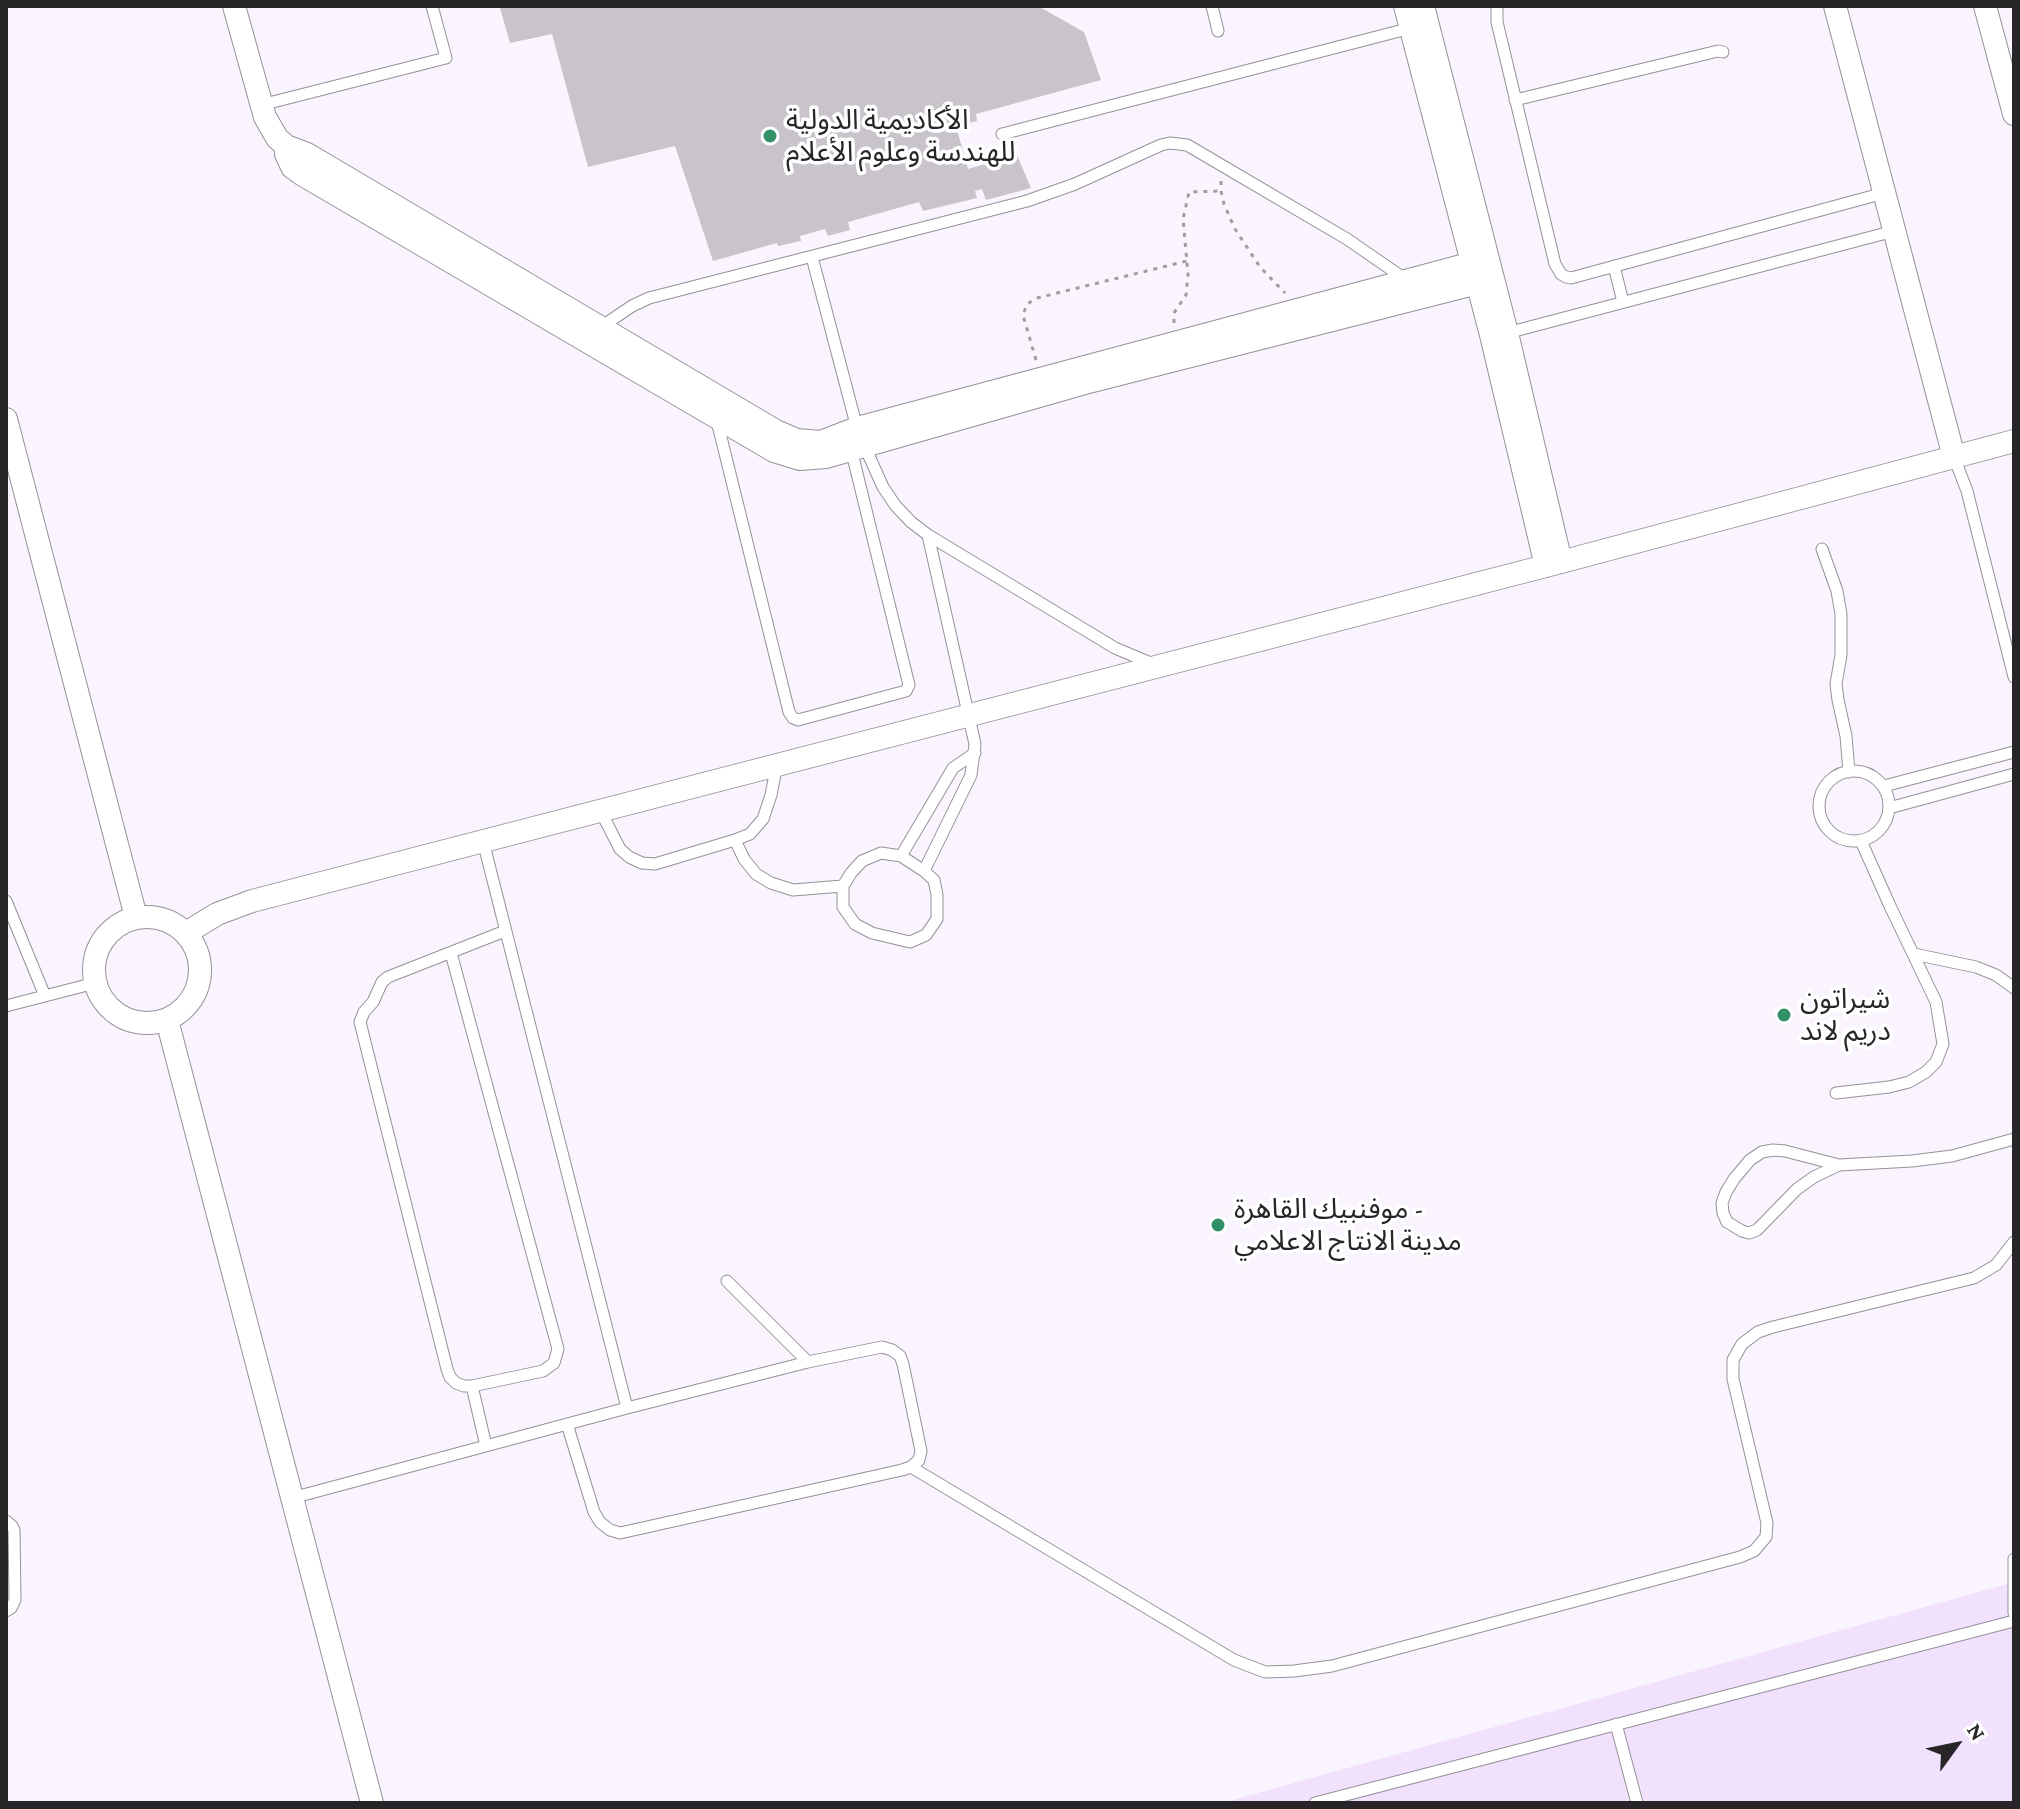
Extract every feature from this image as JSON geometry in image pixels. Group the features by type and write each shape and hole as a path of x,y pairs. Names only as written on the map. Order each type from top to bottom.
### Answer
{"street":[{"path":"234,6 261,105 271,127 286,146 307,154 505,283 598,337 797,440 857,441 1092,381 1482,271"},
{"path":"1835,6 1954,457"},
{"path":"1985,6 2013,104"},
{"path":"1416,16 1499,334 1554,564"},
{"path":"598,337 716,416 786,456 812,460 857,441 1042,379 1301,308 1409,290"},
{"path":"6,419 136,917"},
{"path":"186,933 217,914 252,901 1554,564 2014,441"},
{"path":"136,917 154,917 171,922 186,933 196,948 200,965 199,983 192,999 180,1013 167,1020 147,1024 129,1021 114,1013 102,999 95,983 93,966 107,934 120,923 136,917"},
{"path":"167,1020 372,1803"}],"lane":[{"path":"261,105 446,58 432,6"},
{"path":"1212,6 1218,31"},
{"path":"1497,6 1497,22 1515,100 1557,270 1561,274 1571,278 1884,193"},
{"path":"1002,134 1416,16"},
{"path":"1515,100 1723,52"},
{"path":"598,337 632,306 649,298 1051,194 1170,143 1187,145 1347,239 1409,290"},
{"path":"1499,334 1894,231"},
{"path":"716,416 793,718 798,720 906,691 909,685 857,441 812,257"},
{"path":"1614,266 1623,302"},
{"path":"857,441 895,505 928,535 1115,648 1158,666"},
{"path":"1954,457 1967,491 2014,677"},
{"path":"924,871 971,775 975,753 970,715 928,535"},
{"path":"1822,549 1837,591 1841,614 1842,636 1836,684 1849,772"},
{"path":"1884,786 2014,752"},
{"path":"901,856 953,768 975,753"},
{"path":"600,810 620,849 642,863 655,864 750,834 763,819 777,764"},
{"path":"1861,772 1884,786 1889,808 1887,820 1872,837 1848,841 1835,836 1825,826 1820,813 1820,800 1825,787 1834,777 1861,772"},
{"path":"1889,808 2014,774"},
{"path":"735,840 756,874 771,883 793,890 843,886"},
{"path":"483,841 627,1408"},
{"path":"1836,1093 1909,1082 1936,1062 1943,1044 1936,1002 1861,841"},
{"path":"881,853 901,856 924,871 934,880 937,895 937,919 926,935 910,942 872,933 855,924 843,907 843,886 862,861 881,853"},
{"path":"6,901 45,996"},
{"path":"451,953 558,1349 554,1363 543,1371 472,1386 456,1383 447,1369 360,1022 382,982 388,977 505,931"},
{"path":"1914,954 1976,967 1996,975 2014,988"},
{"path":"6,1006 95,983"},
{"path":"1839,1165 1797,1189 1757,1230 1749,1233 1727,1222 1722,1203 1726,1192 1750,1160 1762,1152 1785,1151 1839,1165 1939,1158 2014,1139"},
{"path":"911,1467 1234,1660 1265,1672 1332,1666 1754,1551 1766,1537 1767,1523 1733,1379 1733,1360 1742,1344 1758,1332 1773,1327 1974,1278 1996,1265 2014,1242"},
{"path":"727,1281 808,1362"},
{"path":"292,1498 567,1424 627,1408 808,1362 882,1347 900,1356 921,1451 919,1460 911,1467 620,1533 600,1522 594,1512 567,1424"},
{"path":"472,1386 486,1446"},
{"path":"6,1521 14,1530 15,1600 6,1611"},
{"path":"2014,1559 2014,1613"},
{"path":"1315,1803 2014,1621"},
{"path":"1616,1724 1637,1803"}],"path":[{"path":"1222,165 1221,191 1235,229 1260,267 1301,308"},
{"path":"1173,343 1174,313 1186,295 1188,274 1183,219 1189,192 1221,191"},
{"path":"1042,379 1023,315 1027,304 1037,298 1187,261"}],"shaded area":[{"path":"2014,1582 2014,1803 1222,1803"}],"building":[{"name":"الأكاديمية الدولية للهندسة وعلوم الأعلام","path":"1038,6 1084,32 1101,80 976,114 977,121 956,126 968,169 1017,155 1031,188 986,200 982,189 975,191 977,198 923,211 919,202 848,222 850,230 828,236 825,229 800,236 801,241 778,246 777,243 713,261 675,146 588,167 552,34 510,43 500,8"}],"place":[{"name":"الأكاديمية الدولية للهندسة وعلوم الأعلام","path":"770,136"},
{"name":"شيراتون دريم لاند","path":"1784,1015"},
{"name":"موفنبيك القاهرة - مدينة الانتاج الاعلامي","path":"1218,1225"}]}
